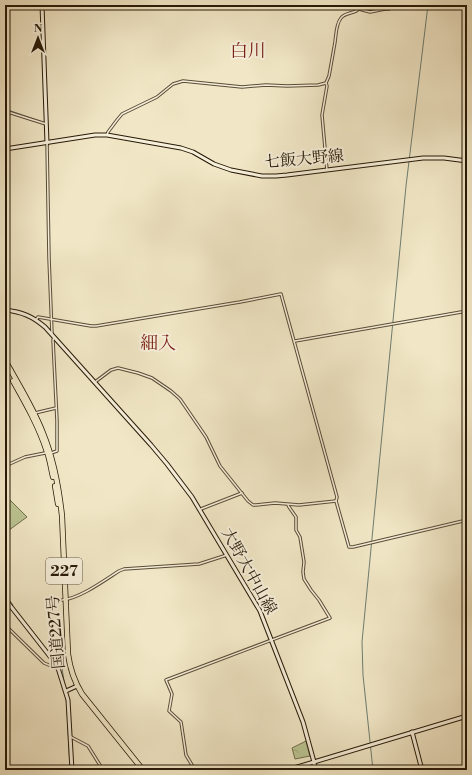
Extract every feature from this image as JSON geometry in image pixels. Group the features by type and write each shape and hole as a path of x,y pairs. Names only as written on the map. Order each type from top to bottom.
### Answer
{"highway":[{"name":"国道227号","path":"5,360 8,372"},
{"name":"国道227号","path":"5,366 44,434 60,494 64,600 68,654 70,668 77,691 139,770"},
{"name":"国道227号","path":"76,686 143,770"}],"main road":[{"path":"42,5 47,143"},
{"name":"七飯大野線","path":"6,149 95,135 107,135 181,148 193,152 222,168 262,176 276,176 436,157 467,161"},
{"name":"大野大中山線","path":"5,310 24,313 36,320 53,336 167,464 192,497 260,611 303,722 315,770"},
{"path":"5,599 58,668 68,700 72,770"},
{"path":"66,691 76,686"},
{"path":"287,770 467,716"},
{"path":"412,732 422,770"}],"street":[{"path":"327,170 322,119 327,86 326,83 329,76 337,28 340,20 344,16 359,9 361,5"},
{"path":"359,9 370,12 389,9"},
{"path":"107,135 122,114 157,97 170,85 176,82 183,81 242,87 266,85 318,85 326,83"},
{"path":"5,111 46,124"},
{"path":"5,466 25,457 57,451 49,258 47,143"},
{"path":"5,193 8,187 6,149"},
{"path":"36,320 38,318 96,326 281,294 337,497 336,501 349,547 467,520"},
{"path":"295,341 467,311"},
{"path":"94,382 111,370 118,368 152,378 171,391 180,399 206,437 220,466 248,501 253,505 275,503 299,504 336,501"},
{"path":"33,413 56,408"},
{"path":"200,509 242,493"},
{"path":"195,770 186,755 181,722 169,711 172,694 166,680 330,618 304,579 304,562 300,537 296,530 296,517 288,507 288,504"},
{"path":"64,600 86,591 124,569 199,564 227,555"},
{"path":"5,625 44,663 54,668 58,668"},
{"path":"70,736 88,746 103,770"}],"green space":[{"path":"5,498 8,498 27,517 5,533"},
{"path":"306,741 310,756 295,759 292,748"}],"waterway":[{"path":"373,770 363,675 362,642 406,186 428,5"},
{"path":"5,109 40,121"},
{"path":"5,594 13,605"},
{"path":"51,633 61,647 61,661 64,681"},
{"path":"66,699 67,705"},
{"path":"67,709 70,770"}],"district":[{"name":"白川","path":"248,51"},
{"name":"細入","path":"158,343"}]}
